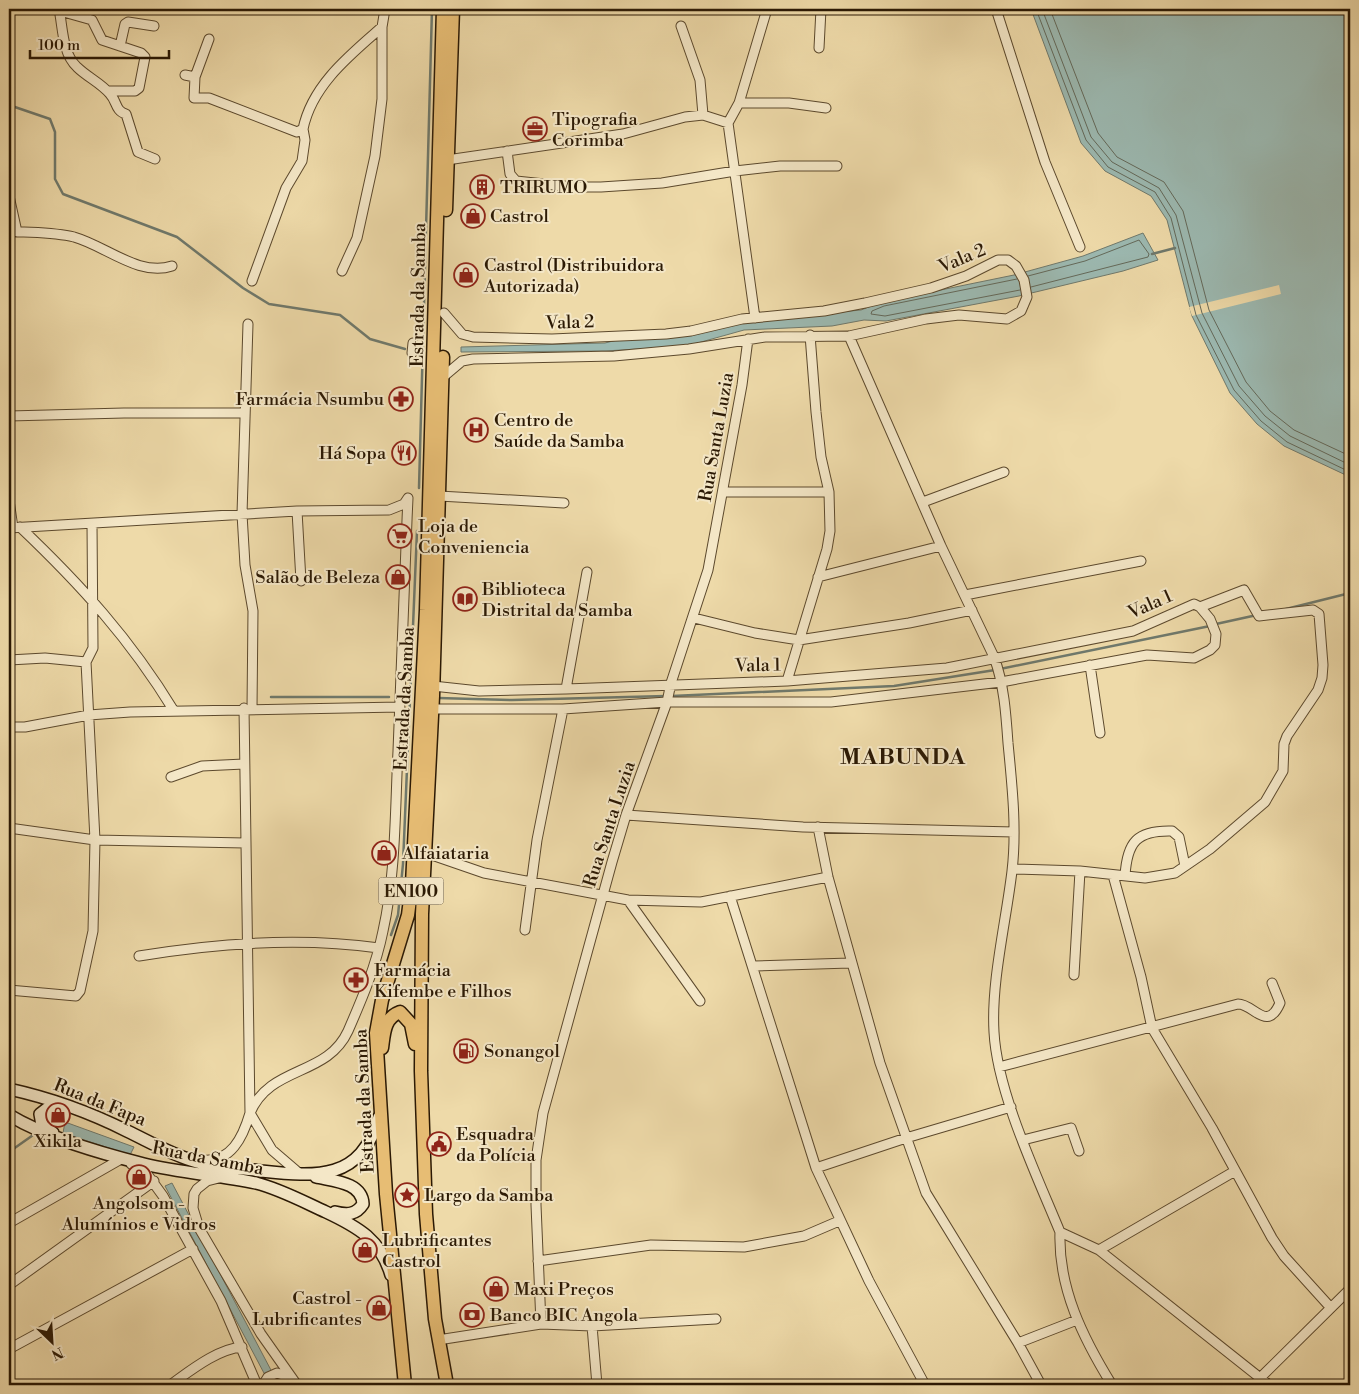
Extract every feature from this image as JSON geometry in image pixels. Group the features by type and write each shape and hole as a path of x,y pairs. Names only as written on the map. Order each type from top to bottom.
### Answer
{"main road":[{"name":"Estrada da Samba","path":"407,1385 395,1289 380,1113 376,1033 378,1014 408,915 413,874 426,610 443,9"},
{"name":"Estrada da Samba","path":"446,1385 438,1340 426,1214 421,1070 422,914 433,686 443,378 447,160 453,9"},
{"path":"377,1072 387,1022 392,1015 400,1012 411,1024 421,1070"},
{"name":"Rua da Fapa","path":"9,1089 82,1110 168,1152 186,1158 225,1167 300,1174 332,1172 353,1162 371,1141 380,1113"},
{"path":"73,1142 46,1129 40,1120 40,1114 43,1109 55,1105 82,1110"},
{"name":"Rua da Samba","path":"9,1115 40,1131 115,1157 162,1168 258,1184 303,1201 354,1225 374,1240 388,1262 395,1289"},
{"path":"300,1174 354,1187 362,1195 363,1204 358,1210 348,1214 303,1201"},
{"path":"442,1363 442,1385"}],"street":[{"path":"342,271 357,238 375,156 382,99 382,27 385,9"},
{"path":"755,318 728,123 739,103 767,9"},
{"path":"819,48 822,9"},
{"path":"996,9 1044,162 1080,247"},
{"path":"108,91 135,92 139,88 145,57 141,53 102,40 92,20 60,10 63,35 70,58 76,66 108,91 119,111 127,116 138,152 155,159"},
{"path":"120,46 125,24 128,22 154,26"},
{"path":"681,26 700,80 703,115"},
{"path":"252,281 286,188 302,161 305,140 303,129 310,108 324,84 342,64 382,27"},
{"path":"209,39 195,77 194,98 209,98 294,132 303,129"},
{"path":"185,75 195,77"},
{"path":"739,103 789,103 826,108"},
{"path":"447,160 623,134 685,117 703,115 728,123"},
{"path":"507,151 511,178 516,181 548,185 601,187 662,183 735,170 780,166 837,166"},
{"path":"9,196 13,232 66,235 145,267 159,270 172,266"},
{"name":"Vala 2","path":"443,378 462,361 473,359 614,356 689,349 748,338 810,335 849,336 926,319 959,314 1007,319 1021,311 1027,297 1024,280 1016,266 1008,260 998,260 966,276 930,288 824,311 755,318 666,334 552,339 473,337 462,334 444,313"},
{"path":"186,1158 208,1161 219,1159 228,1153 242,1136 250,1113 244,764 254,620 245,565 242,514 248,324"},
{"path":"787,681 827,550 830,531 829,492 821,457 810,335"},
{"path":"849,336 941,546 995,660 1000,679 1010,755 1014,832 1013,869 994,1002 994,1030 999,1067 1011,1107 1060,1232 1059,1256 1063,1277 1077,1320 1112,1385"},
{"name":"Rua Santa Luzia","path":"541,1324 536,1160 542,1113 568,1014 626,815 668,700 671,684 694,618 708,570 723,492 748,338"},
{"path":"412,353 413,343"},
{"path":"9,416 124,413 244,413"},
{"path":"923,502 1004,472"},
{"path":"723,492 829,492"},
{"path":"439,496 564,503"},
{"name":"Estrada da Samba","path":"250,1113 258,1097 269,1086 338,1048 345,1037 367,985 383,931 390,880 400,707 408,498 404,504 389,510"},
{"path":"9,500 14,528 52,558 93,602 146,666 174,711"},
{"path":"14,528 296,511 389,510 403,522 406,530"},
{"path":"296,511 301,581"},
{"path":"9,990 73,996 80,991 93,931 95,840 86,662 93,648 92,524"},
{"path":"818,578 941,546"},
{"path":"965,595 1141,561"},
{"path":"566,689 586,572"},
{"path":"1013,869 1080,871 1145,878 1164,876 1186,866 1265,802 1282,771 1286,736 1318,690 1323,665 1318,611 1260,616 1244,590 1200,607"},
{"name":"Vala 1","path":"432,709 563,709 668,700 831,702 1000,679 1148,655 1194,658 1210,650 1215,645 1216,634 1210,620 1200,607 1194,604 1132,631 995,660 947,668 787,681 566,689 480,691 433,686"},
{"path":"694,618 754,633 799,640 908,623 972,610"},
{"path":"9,660 45,658 86,662"},
{"path":"1090,665 1100,733"},
{"path":"9,727 25,728 89,715 248,708 400,707"},
{"path":"525,930 537,840 563,709"},
{"path":"171,777 202,766 244,764"},
{"path":"626,815 724,823 1014,832"},
{"path":"818,827 828,877 850,963 880,1063 926,1193 1018,1343 1041,1385"},
{"path":"9,828 95,840 245,843"},
{"path":"1125,876 1126,858 1131,845 1142,835 1156,831 1172,831 1179,837 1186,866"},
{"path":"426,853 484,874 628,900 701,902 828,877"},
{"path":"1074,975 1080,871"},
{"path":"1113,875 1141,977 1152,1028 1284,1256 1331,1308"},
{"path":"730,896 754,966 816,1168 839,1221 925,1385"},
{"path":"628,900 700,1001"},
{"path":"139,956 246,944 324,943 378,948"},
{"path":"754,966 850,963"},
{"path":"999,1067 1238,1004 1243,1004 1259,1016 1268,1016 1277,1011 1280,1003 1272,983"},
{"path":"816,1168 906,1138 1011,1107"},
{"path":"250,1113 272,1150 300,1174"},
{"path":"1024,1140 1071,1128 1080,1151"},
{"path":"9,1223 115,1157 137,1166 154,1181 193,1249 221,1301 257,1385"},
{"path":"1099,1250 1235,1171"},
{"path":"230,1178 213,1178 197,1189 193,1201 194,1215 205,1241 232,1288 295,1383"},
{"path":"9,1285 154,1181"},
{"path":"538,1261 652,1244 744,1247 804,1236 839,1221"},
{"path":"1060,1232 1099,1250 1269,1385"},
{"path":"9,1349 193,1249"},
{"path":"1260,1378 1350,1289"},
{"path":"438,1340 541,1324 592,1326 716,1319"},
{"path":"1018,1343 1077,1320"},
{"path":"592,1326 597,1385"},
{"path":"170,1385 207,1361 235,1348 242,1347"},
{"path":"263,1385 268,1377 277,1373 288,1375 295,1383"}],"water":[{"path":"1031,9 1350,9 1350,477 1284,446 1257,424 1230,393 1192,316 1167,220 1151,196 1105,171 1081,143"},
{"path":"1143,233 1158,260 1123,271 1019,296 886,321 864,320 832,326 744,330 694,344 669,347 605,351 461,352 461,347 605,343 633,336 741,321 861,310 882,302 1014,275 1083,256"},
{"path":"65,1122 134,1147 130,1155 63,1133"},
{"path":"172,1183 272,1372 265,1375 165,1186"}],"pier":[{"path":"1279,285 1281,294 1192,316 1189,307"}],"waterway":[{"path":"419,488 432,9"},
{"path":"9,105 50,119 55,132 55,179 63,194 177,237 243,288 269,304 340,315 370,339 405,349"},
{"path":"1152,254 1175,248"},
{"path":"391,935 398,915 403,864 417,531"},
{"path":"1286,609 1350,593"},
{"path":"1216,624 1257,615"},
{"path":"1000,669 1210,626"},
{"path":"672,696 894,686 995,670"},
{"path":"438,698 512,700 666,696"},
{"path":"271,697 389,697"},
{"path":"9,1152 36,1133"}],"place":[{"name":"Tipografia Corimba","path":"535,129"},
{"name":"TRIRUMO","path":"482,187"},
{"name":"Castrol","path":"473,216"},
{"name":"Castrol (Distribuidora Autorizada)","path":"466,275"},
{"name":"Farmácia Nsumbu","path":"401,399"},
{"name":"Centro de Saúde da Samba","path":"476,430"},
{"name":"Há Sopa","path":"404,453"},
{"name":"Loja de Conveniencia","path":"400,536"},
{"name":"Salão de Beleza","path":"398,577"},
{"name":"Biblioteca Distrital da Samba","path":"465,599"},
{"name":"Alfaiataria","path":"384,853"},
{"name":"Farmácia Kifembe e Filhos","path":"356,980"},
{"name":"Sonangol","path":"466,1051"},
{"name":"Xikila","path":"58,1115"},
{"name":"Esquadra da Polícia","path":"439,1144"},
{"name":"Angolsom - Alumínios e Vidros","path":"139,1177"},
{"name":"Largo da Samba","path":"407,1195"},
{"name":"Lubrificantes Castrol","path":"365,1250"},
{"name":"Maxi Preços","path":"496,1289"},
{"name":"Castrol - Lubrificantes","path":"379,1308"},
{"name":"Banco BIC Angola","path":"472,1315"}],"district":[{"name":"MABUNDA","path":"903,756"}]}
